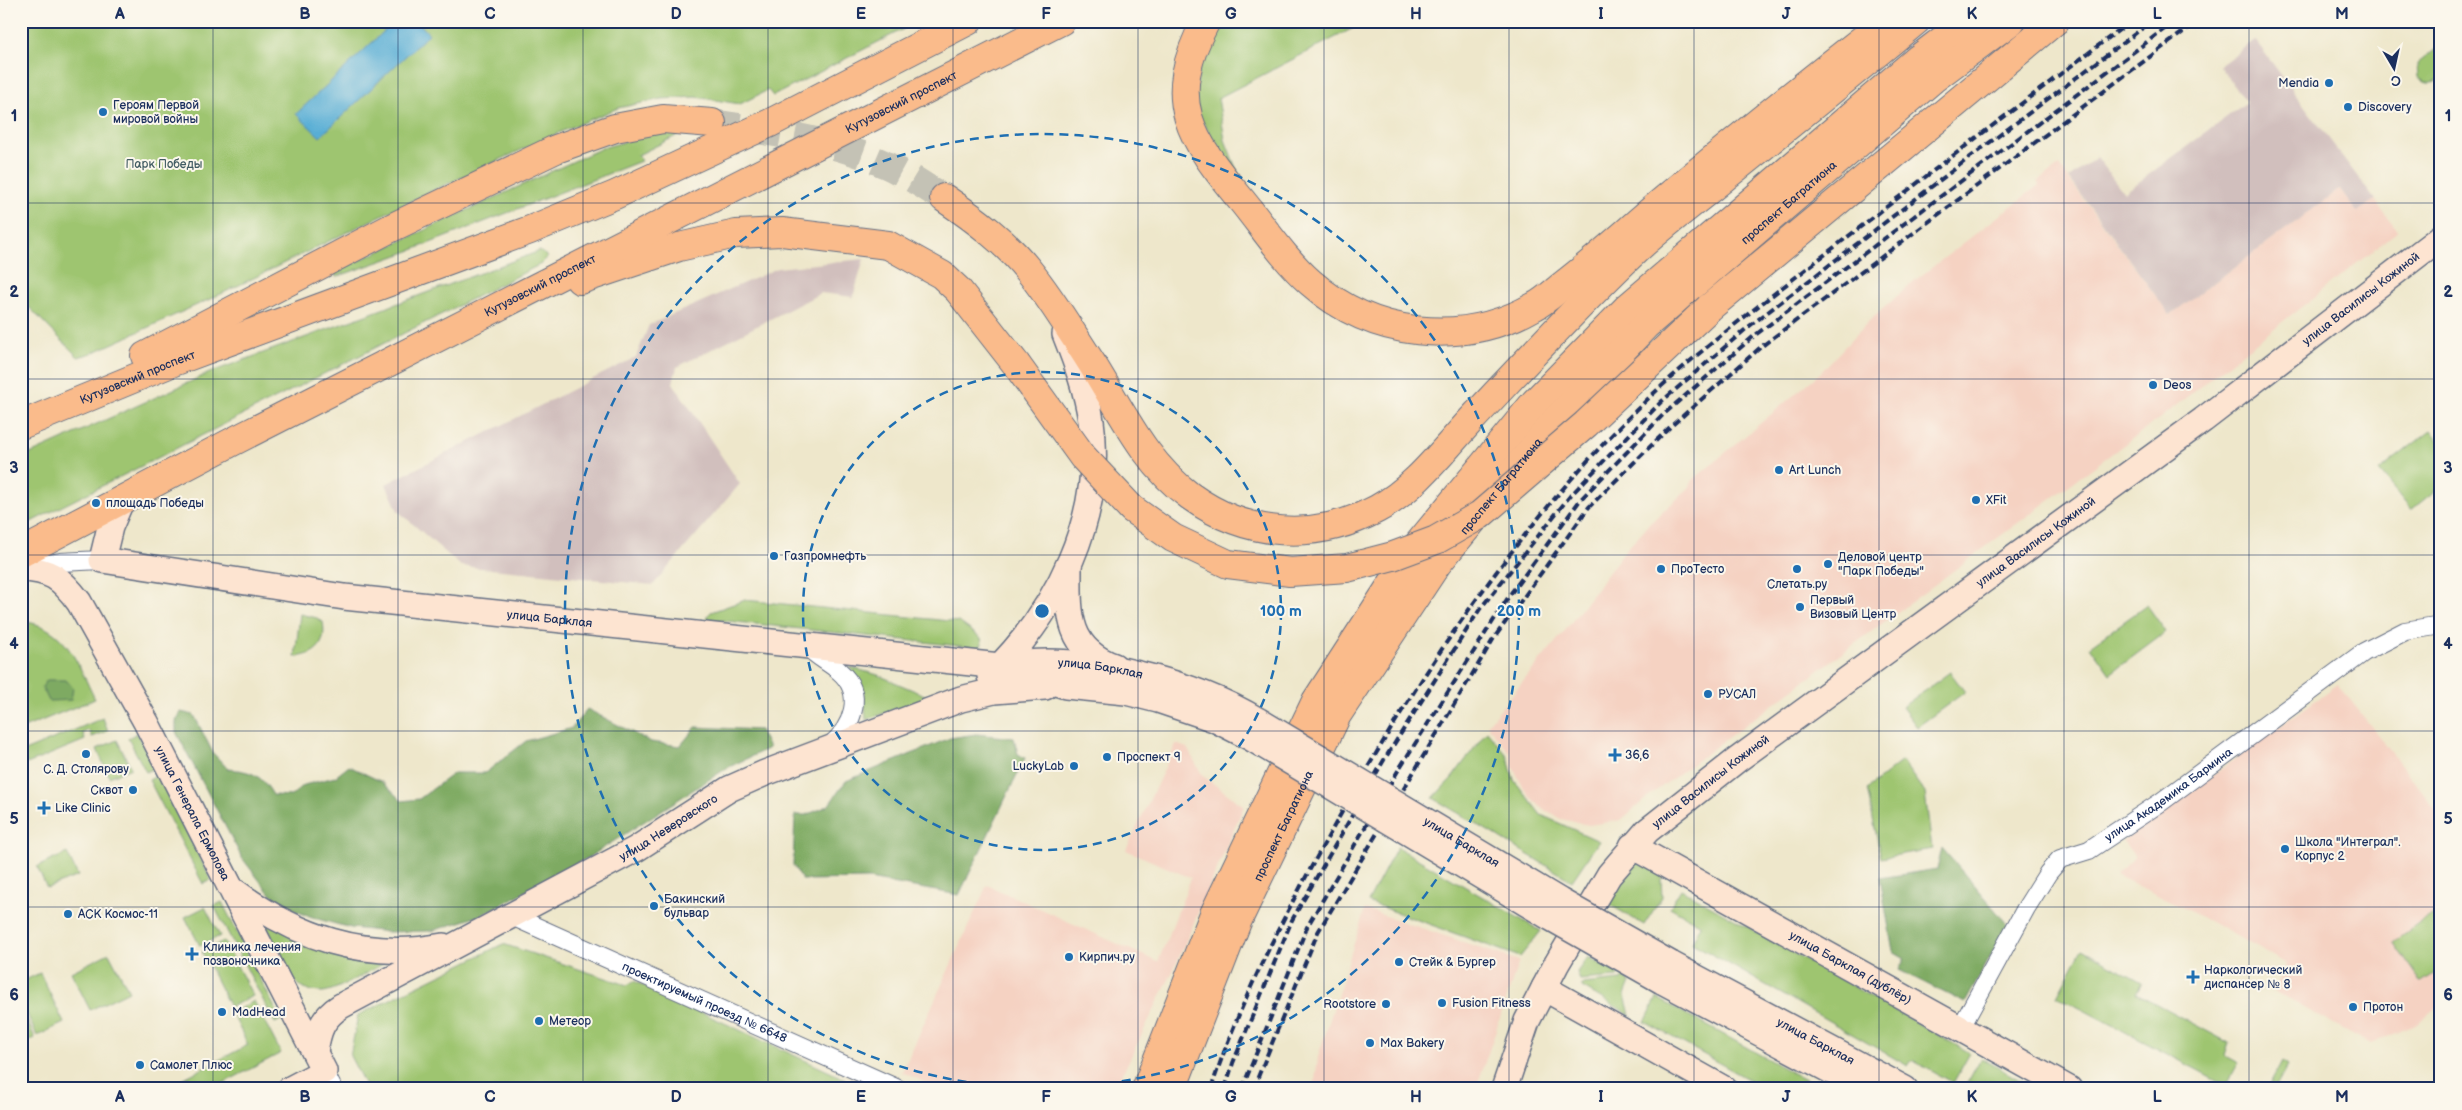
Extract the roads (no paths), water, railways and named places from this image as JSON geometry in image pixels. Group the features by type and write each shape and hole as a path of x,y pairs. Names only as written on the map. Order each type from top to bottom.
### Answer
{"main road":[{"name":"Кутузовский проспект","path":"21,423 176,360 530,230 615,195 770,123 968,21"},
{"name":"Кутузовский проспект","path":"21,553 122,499 1060,21"},
{"path":"1206,21 1192,47 1184,76 1185,104 1193,132 1214,167 1310,282 1338,302 1373,320 1407,330 1442,332 1475,328 1499,322 1536,306 1576,275 1788,97 1886,21"},
{"path":"944,198 974,218 998,239 1029,271 1090,360 1141,445 1164,474 1188,495 1213,511 1242,524 1277,531 1314,530 1350,522 1380,508 1410,486 1527,360 1636,250 1916,21"},
{"name":"проспект Багратиона","path":"1146,1089 1214,914 1316,701 1416,547 1535,402 1627,308 1919,58 1967,21"},
{"name":"проспект Багратиона","path":"1172,1089 1238,922 1337,715 1437,564 1556,420 1646,325 1933,79 2011,21"},
{"path":"453,330 573,283 679,247 736,234 782,232 888,245 914,257 942,275 958,290 1016,364 1083,457 1132,509 1173,538 1228,564 1290,572 1347,568 1394,556 1436,540 1480,514 1586,424 1709,308 2054,21"},
{"path":"21,423 391,228 556,149 615,128 662,119 712,123"}],"street":[{"name":"улица Василисы Кожиной","path":"1504,1089 1527,1021 1609,875 1632,846 1661,818 1737,760 2202,420 2441,237"},
{"path":"961,699 1000,666 1025,636 1069,565 1088,510 1093,474 1091,422 1082,381 1055,308"},
{"path":"21,569 60,562 102,560 110,527 122,499"},
{"name":"улица Барклая","path":"102,560 344,597 1000,666 1066,686 1126,692 1158,700 1214,719 1255,730"},
{"path":"1069,565 1070,619 1078,639 1094,657 1140,675"},
{"name":"улица Генерала Ермолова","path":"21,569 48,572 58,578 79,602 133,698 324,1071"},
{"name":"улица Академика Бармина","path":"1960,1029 2026,908 2048,873 2060,859 2088,850 2161,802 2364,652 2405,632 2441,625"},
{"path":"808,647 817,656 840,671 848,681 852,692 852,716 848,727 826,749"},
{"name":"улица Барклая","path":"1000,666 1037,661 1057,661 1140,675 1197,691 1543,914 1905,1089"},
{"name":"улица Неверовского","path":"324,1071 318,1033 323,1021 332,1012 636,849 729,789 826,749 961,699 1009,689 1066,686"},
{"name":"улица Барклая (дублёр)","path":"1632,846 2069,1089"},
{"path":"231,888 247,900 305,933 372,951 404,951 446,945 467,938"},
{"name":"проектируемый проезд № 6648","path":"512,916 898,1089"},
{"name":"улица Барклая","path":"1667,973 1865,1089"},
{"path":"1544,988 1724,1089"},
{"path":"290,1089 324,1071"}],"water":[{"path":"395,21 417,21 429,34 320,137 296,114"}],"tunnel":[{"path":"712,123 822,142 843,148 892,168 944,198"}],"railway":[{"path":"1211,1089 1236,1021 1266,955 1315,859 1367,769 1438,654 1517,544 1560,492 1605,442 1653,394 1696,356 1906,191 2131,21"},
{"path":"1225,1089 1233,1063 1292,920 1384,760 1480,609 1570,496 1661,402 1747,328 2152,21"},
{"path":"1242,1089 1307,927 1399,769 1511,593 1581,499 1664,414 1754,336 2175,21"},
{"path":"1253,1089 1318,932 1494,638 1589,507 1669,428 1762,346 2198,21"}],"place":[{"name":"Mendia","path":"2329,83"},
{"name":"Discovery","path":"2348,107"},
{"name":"Героям Первой мировой войны","path":"103,112"},
{"name":"Deos","path":"2153,385"},
{"name":"Art Lunch","path":"1779,470"},
{"name":"XFit","path":"1976,500"},
{"name":"площадь Победы","path":"96,503"},
{"name":"Газпромнефть","path":"774,556"},
{"name":"Деловой центр \"Парк Победы\"","path":"1828,564"},
{"name":"ПроТесто","path":"1661,569"},
{"name":"Слетать.ру","path":"1797,569"},
{"name":"Первый Визовый Центр","path":"1800,607"},
{"name":"РУСАЛ","path":"1708,694"},
{"name":"С. Д. Столярову","path":"86,754"},
{"name":"36,6","path":"1615,755"},
{"name":"Проспект 9","path":"1107,757"},
{"name":"LuckyLab","path":"1074,766"},
{"name":"Сквот","path":"133,790"},
{"name":"Like Clinic","path":"44,808"},
{"name":"Школа \"Интеграл\". Корпус 2","path":"2285,849"},
{"name":"Бакинский бульвар","path":"654,906"},
{"name":"АСК Космос-11","path":"68,914"},
{"name":"Клиника лечения позвоночника","path":"192,954"},
{"name":"Кирпич.ру","path":"1069,957"},
{"name":"Стейк & Бургер","path":"1399,962"},
{"name":"Наркологический диспансер № 8","path":"2193,977"},
{"name":"Fusion Fitness","path":"1442,1003"},
{"name":"Rootstore","path":"1386,1004"},
{"name":"Протон","path":"2353,1007"},
{"name":"MadHead","path":"222,1012"},
{"name":"Метеор","path":"539,1021"},
{"name":"Max Bakery","path":"1370,1043"},
{"name":"Самолет Плюс","path":"140,1065"}],"park label":[{"name":"Парк Победы","path":"164,164"}]}
